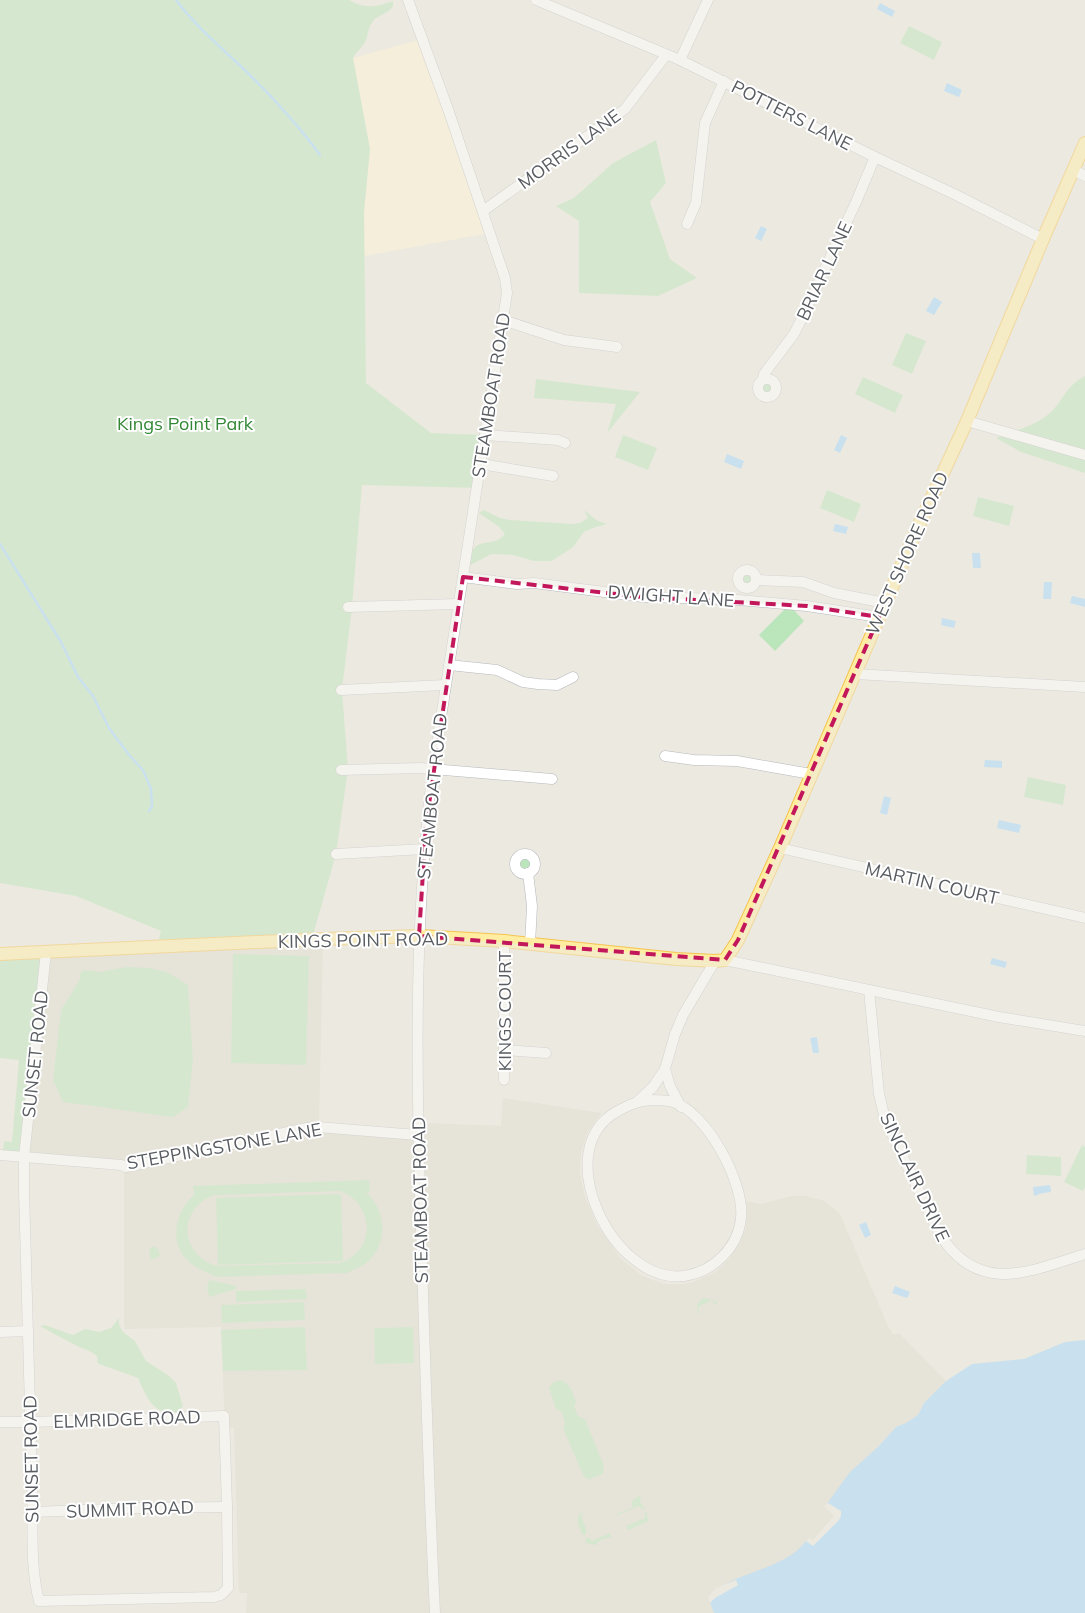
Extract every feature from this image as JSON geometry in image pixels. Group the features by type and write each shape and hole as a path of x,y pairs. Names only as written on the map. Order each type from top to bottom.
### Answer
{"main road":[{"name":"WEST SHORE ROAD","path":"720,960 738,940 780,848 885,602 943,470 967,421 1043,239 1079,173 1085,143"},
{"name":"KINGS POINT ROAD","path":"0,954 322,938 419,936 504,941 720,960"}],"street":[{"name":"STEAMBOAT ROAD","path":"408,0 483,211 505,278 507,293 433,769 424,849 419,936 417,1134 427,1448 435,1613"},
{"name":"POTTERS LANE","path":"536,0 680,60 1043,239"},
{"path":"680,60 708,0"},
{"name":"MORRIS LANE","path":"483,211 626,109 666,55"},
{"path":"687,224 696,203 705,122 724,81"},
{"name":"BRIAR LANE","path":"763,379 764,374 794,334 875,157"},
{"path":"503,320 564,340 617,347"},
{"path":"967,421 1085,455"},
{"path":"486,435 558,440 565,443"},
{"path":"481,464 553,476"},
{"name":"DWIGHT LANE","path":"462,577 517,584 534,583 643,597 727,599 807,606 879,617"},
{"path":"757,580 803,582 834,593 885,602"},
{"path":"348,607 458,604"},
{"path":"449,665 497,670 523,682 538,684 556,685 573,677"},
{"path":"855,674 1085,687"},
{"path":"341,690 445,685"},
{"path":"665,756 694,760 737,761 811,774"},
{"path":"341,770 410,768 552,779"},
{"name":"MARTIN COURT","path":"780,848 1085,918"},
{"path":"336,854 424,849"},
{"path":"528,873 532,906 530,944"},
{"name":"KINGS COURT","path":"504,941 504,1080"},
{"name":"SUNSET ROAD","path":"46,952 24,1158 34,1579 39,1601 126,1600 214,1597 221,1595 228,1588 229,1579 224,1416"},
{"path":"638,1100 673,1102 698,1120 712,1136 722,1152 736,1186 741,1217 730,1248 713,1265 696,1274 666,1276 640,1264 618,1244 602,1219 592,1193 589,1180 588,1154 594,1135 603,1122 614,1113 638,1100 653,1086 665,1069 675,1034 683,1015 720,960 999,1017 1085,1031"},
{"name":"SINCLAIR DRIVE","path":"869,990 879,1094 885,1119 936,1229 947,1247 973,1268 1000,1275 1011,1275 1029,1271 1085,1254"},
{"path":"505,1050 546,1053"},
{"path":"665,1069 670,1086 681,1106"},
{"name":"STEPPINGSTONE LANE","path":"0,1155 121,1165 126,1167 313,1127 417,1134"},
{"path":"0,1332 28,1331"},
{"name":"ELMRIDGE ROAD","path":"0,1422 224,1416"},
{"name":"SUMMIT ROAD","path":"33,1512 227,1507"}],"highlighted area":[{"path":"463,577 643,597 807,606 879,617 738,940 725,960 419,936 426,824"}],"shaded area":[{"path":"422,39 490,233 364,256 364,212 370,149 353,58"},
{"path":"323,939 319,1126 417,1135 425,1123 501,1126 503,1098 602,1113 588,1131 581,1152 580,1173 585,1197 597,1225 621,1259 641,1275 663,1284 685,1284 696,1281 717,1271 729,1259 740,1243 746,1228 746,1201 761,1204 792,1196 805,1196 825,1201 840,1214 893,1334 900,1334 946,1381 924,1403 918,1415 896,1427 826,1505 836,1516 847,1613 246,1613 247,1593 239,1593 234,1428 225,1428 221,1327 124,1329 124,1174 126,1167 24,1157 46,952"}],"green space":[{"name":"Kings Point Park","path":"0,0 349,0 365,6 381,5 393,1 391,9 376,18 372,23 365,42 353,58 370,149 364,212 366,383 431,433 485,435 477,488 362,485 352,607 342,690 348,769 336,854 312,939 157,947 161,931 76,896 0,883"},
{"path":"909,26 942,42 934,60 900,43"},
{"path":"656,140 666,183 650,202 670,259 697,278 658,296 579,293 579,221 556,206 574,198 613,163"},
{"path":"906,333 926,341 912,374 892,365"},
{"path":"1085,376 1085,473 1021,452 996,438 1041,420 1053,410 1074,384"},
{"path":"863,377 903,395 895,413 855,394"},
{"path":"536,379 640,392 607,433 616,404 534,398"},
{"path":"767,380 772,382 774,387 772,392 767,394 762,392 760,387 762,382"},
{"path":"623,435 657,448 648,470 615,457"},
{"path":"827,490 861,504 854,522 820,508"},
{"path":"978,497 1014,506 1009,526 973,516"},
{"path":"484,510 500,518 510,520 572,524 580,523 588,518 584,510 596,520 607,524 584,532 573,547 552,561 534,561 513,555 491,554 469,566 471,555 478,545 500,539 505,534 499,527 479,513"},
{"path":"747,572 752,574 754,579 752,584 747,586 742,584 740,579 742,574"},
{"path":"789,605 804,621 775,651 759,635"},
{"path":"1028,777 1066,785 1063,805 1024,797"},
{"path":"522,857 528,857 532,864 528,871 522,871 518,867 518,861"},
{"path":"46,952 24,1157 3,1151 4,1141 12,1142 19,1060 0,1058 0,953"},
{"path":"233,954 309,956 306,1065 231,1063"},
{"path":"126,967 149,968 167,972 188,985 193,1060 188,1107 173,1117 63,1102 53,1080 61,1010 80,979 80,973 84,970 100,972"},
{"path":"1082,1145 1085,1147 1085,1187 1083,1191 1064,1182"},
{"path":"1027,1155 1061,1157 1061,1176 1026,1174"},
{"path":"369,1180 370,1192 366,1192 373,1200 381,1218 381,1238 378,1248 373,1257 365,1264 347,1273 217,1277 200,1270 189,1262 178,1243 176,1234 179,1217 188,1201 194,1195 193,1186","holes":["340,1191 352,1197 360,1206 365,1216 367,1227 360,1249 352,1257 340,1263 218,1266 205,1261 196,1253 190,1243 189,1221 194,1210 203,1201 215,1195"]},
{"path":"341,1194 343,1261 218,1265 216,1198"},
{"path":"153,1246 158,1249 160,1256 151,1260 149,1250"},
{"path":"209,1280 236,1286 236,1289 209,1297 207,1288"},
{"path":"306,1289 307,1299 236,1302 236,1291"},
{"path":"704,1298 713,1300 718,1303 715,1305 712,1300 698,1307 699,1314 697,1304"},
{"path":"304,1302 305,1320 222,1323 221,1305"},
{"path":"119,1318 119,1324 123,1332 135,1341 146,1361 168,1375 176,1383 183,1406 178,1413 163,1411 152,1404 138,1378 99,1364 97,1362 98,1358 93,1353 40,1326 45,1325 73,1335 85,1329 99,1332 111,1328"},
{"path":"305,1327 307,1370 223,1371 221,1330"},
{"path":"413,1327 414,1363 375,1364 374,1328"},
{"path":"560,1380 571,1388 578,1416 585,1419 604,1466 603,1474 592,1479 587,1479 583,1475 563,1428 565,1422 561,1411 556,1409 549,1388 552,1383"},
{"path":"639,1496 641,1498 640,1502 645,1509 643,1510 639,1506 617,1514 633,1507 631,1502"},
{"path":"582,1512 583,1514 581,1515 586,1529 585,1535 582,1534 578,1522 578,1517"},
{"path":"647,1512 647,1522 628,1530 626,1526 645,1518 645,1513"},
{"path":"610,1533 611,1537 601,1540 595,1545 586,1543 585,1540 588,1537 592,1541"}],"water":[{"path":"880,3 895,11 892,17 877,9"},
{"path":"947,83 962,90 959,97 944,91"},
{"path":"761,226 767,229 761,241 755,238"},
{"path":"934,297 942,302 934,315 926,311"},
{"path":"841,435 847,438 840,453 834,450"},
{"path":"727,454 744,461 741,469 724,462"},
{"path":"835,524 848,527 846,534 833,531"},
{"path":"972,553 980,553 981,568 973,568"},
{"path":"1044,582 1052,582 1051,599 1043,599"},
{"path":"1072,596 1085,599 1085,607 1070,603"},
{"path":"942,618 956,621 954,628 941,625"},
{"path":"985,760 1002,761 1002,768 984,767"},
{"path":"884,796 891,798 887,815 880,813"},
{"path":"999,820 1021,825 1019,833 997,828"},
{"path":"992,958 1007,962 1005,968 990,964"},
{"path":"817,1037 819,1053 813,1053 810,1038"},
{"path":"1050,1185 1051,1192 1034,1196 1033,1187"},
{"path":"866,1222 871,1235 865,1238 859,1225"},
{"path":"895,1286 910,1292 907,1298 892,1293"},
{"path":"1085,1340 1085,1613 714,1613 708,1597 719,1588 731,1581 785,1559 797,1551 807,1540 812,1543 836,1516 826,1505 850,1472 878,1447 896,1427 918,1415 924,1403 946,1381 972,1364 1024,1359 1065,1342"}],"pier":[{"path":"828,1503 841,1511 841,1516 813,1546 806,1541 809,1538 813,1540 834,1516 824,1506"},
{"path":"736,1580 738,1585 715,1598 710,1603 708,1597 716,1588"}],"waterway":[{"path":"176,0 202,29 277,103 320,155"},
{"path":"0,544 61,642 78,677 93,696 109,728 143,770 151,789 152,806 149,811"}]}
